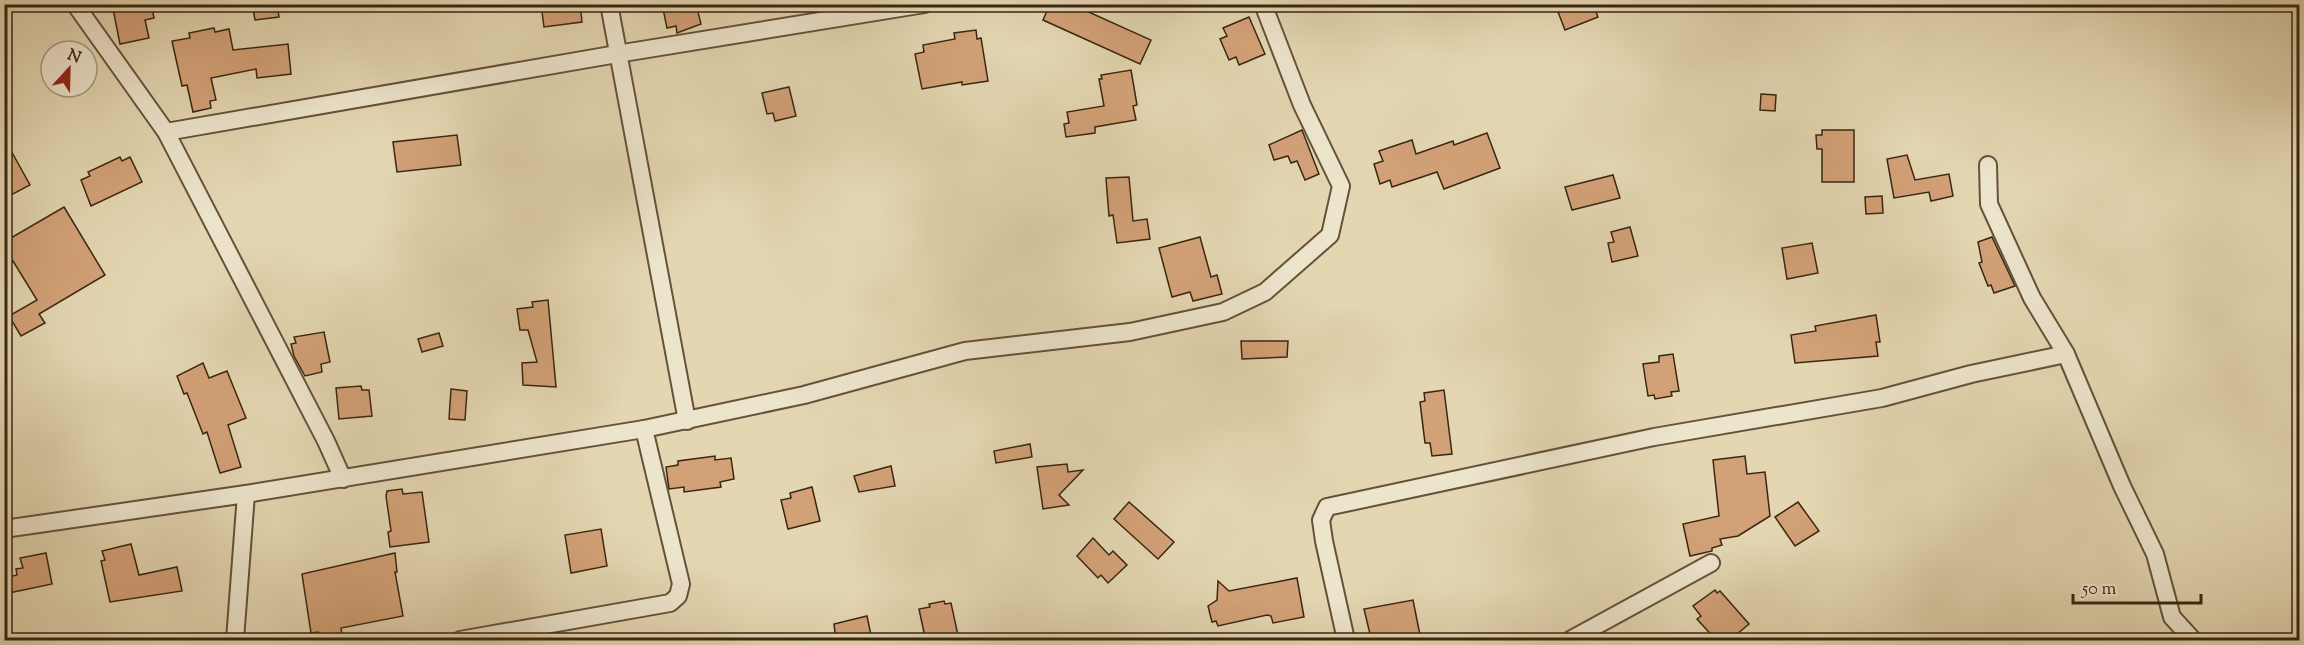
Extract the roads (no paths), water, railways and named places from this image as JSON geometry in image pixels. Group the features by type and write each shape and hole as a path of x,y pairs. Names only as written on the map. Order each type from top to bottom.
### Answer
{"street":[{"path":"75,4 166,132 326,441 343,479"},
{"path":"609,4 687,421"},
{"path":"166,132 617,54 925,4"},
{"path":"7,524 246,494 644,429 804,395 965,351 1130,332 1223,312 1265,292 1330,235 1341,186 1302,105 1263,4"},
{"path":"1988,165 1989,204 2032,298 2066,354 2154,554 2172,617 2193,640"},
{"path":"1346,640 1321,520 1327,507 1654,436 1882,398 1971,374 2066,354"},
{"path":"460,640 670,603 678,596 681,584 644,429"},
{"path":"236,640 246,494"},
{"path":"1570,640 1711,563"}]}
